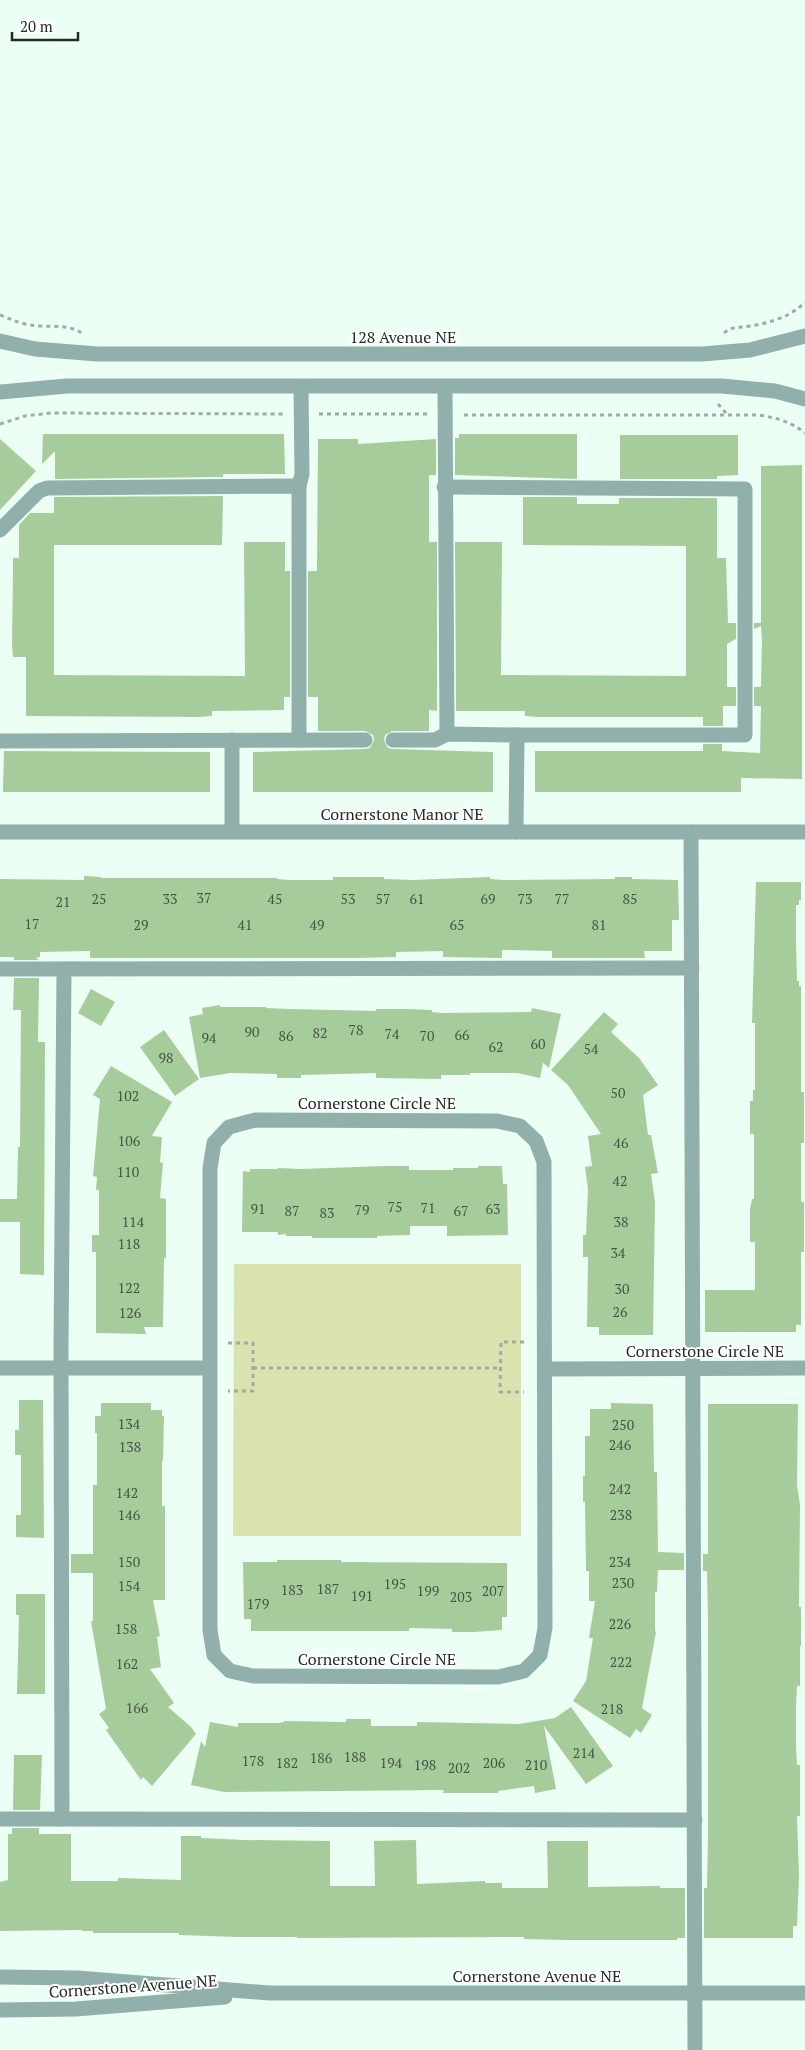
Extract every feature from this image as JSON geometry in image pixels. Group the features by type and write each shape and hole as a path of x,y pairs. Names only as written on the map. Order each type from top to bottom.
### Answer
{"street":[{"name":"128 Avenue NE","path":"0,341 34,349 97,354 702,354 750,350 805,336"},
{"path":"0,392 67,386 722,386 775,390 805,400"},
{"path":"299,740 301,387"},
{"path":"445,387 444,487 447,734"},
{"path":"0,530 39,491 47,488 299,486"},
{"path":"393,740 435,740 447,734 517,736 745,736 745,489 444,487"},
{"path":"516,832 517,736"},
{"path":"232,740 232,832"},
{"path":"0,741 365,740"},
{"name":"Cornerstone Manor NE","path":"0,832 805,832"},
{"path":"691,832 695,2050"},
{"path":"0,969 692,968"},
{"path":"62,1819 64,969"},
{"name":"Cornerstone Circle NE","path":"255,1120 497,1121 520,1126 536,1141 544,1162 545,1628 540,1655 524,1671 498,1677 253,1676 230,1671 214,1655 210,1630 209,1368 210,1168 214,1143 229,1127 255,1120"},
{"path":"0,1368 209,1368"},
{"name":"Cornerstone Circle NE","path":"545,1369 805,1368"},
{"path":"0,1819 695,1820"},
{"name":"Cornerstone Avenue NE","path":"0,1977 77,1978 269,1993 805,1993"},
{"name":"Cornerstone Avenue NE","path":"0,2010 76,2009 269,1993"}],"path":[{"path":"731,327 766,323 786,315 805,302"},
{"path":"0,315 29,325 49,328 75,328"},
{"path":"0,424 26,416 51,413 759,415 793,423 805,433"},
{"path":"524,1342 500,1342 500,1392 524,1392"},
{"path":"228,1343 253,1343 253,1391 228,1391"},
{"path":"253,1368 500,1368"}],"green space":[{"path":"234,1264 521,1264 521,1536 233,1536"}],"building":[{"path":"43,434 284,434 285,474 223,474 223,477 55,479 55,451 42,464"},
{"path":"459,434 577,434 577,479 455,475 455,438 459,438"},
{"path":"620,435 738,435 738,475 717,476 717,479 620,479"},
{"path":"0,439 36,471 0,510"},
{"path":"318,439 358,439 358,444 436,439 436,475 429,475 429,542 437,542 437,711 429,710 429,731 393,731 385,735 384,740 388,748 393,749 493,752 493,792 253,792 253,752 365,749 370,748 374,740 373,735 365,731 318,731 318,697 308,697 308,571 317,571"},
{"path":"802,465 802,779 741,778 741,792 535,792 535,751 703,751 703,744 722,744 722,751 760,753 761,706 754,706 754,687 761,687 762,640 761,626 754,629 754,623 761,623 761,466"},
{"path":"223,496 222,545 54,545 54,675 245,676 244,542 285,542 285,571 290,571 290,697 284,697 284,710 212,711 212,716 199,717 26,716 26,657 13,657 12,644 13,558 19,558 19,525 30,513 54,513 54,497"},
{"path":"523,497 577,497 577,504 619,504 619,498 717,498 717,558 726,558 728,623 736,623 736,639 727,644 727,687 736,687 736,706 723,706 723,726 703,726 703,717 538,717 525,716 525,711 456,711 455,542 502,542 501,675 686,676 686,546 523,545"},
{"path":"4,751 210,752 210,792 3,792"},
{"path":"84,876 101,878 277,878 290,880 333,880 333,877 384,877 384,879 414,880 490,877 490,879 503,880 615,879 615,877 632,877 632,879 678,880 679,920 672,920 672,951 644,951 645,958 552,958 552,951 502,950 502,958 443,957 443,951 396,952 396,957 357,958 90,958 90,951 40,952 40,957 36,958 39,960 14,960 14,957 0,957 0,879 84,880"},
{"path":"756,882 801,882 801,900 799,900 799,905 796,905 796,940 797,981 799,981 799,986 801,986 801,1092 804,1092 804,1143 801,1143 801,1202 804,1202 804,1252 801,1252 801,1325 796,1325 796,1332 705,1332 705,1290 755,1290 755,1242 750,1242 750,1209 752,1199 754,1199 754,1134 750,1134 750,1101 753,1101 753,1090 755,1090 755,1023 752,1023"},
{"path":"14,978 39,978 38,1042 45,1042 44,1275 20,1274 20,1222 0,1222 0,1199 17,1199 18,1147 20,1147 21,1010 13,1010"},
{"path":"91,989 115,1002 101,1026 78,1013"},
{"path":"220,1005 220,1007 376,1011 376,1009 407,1009 432,1010 432,1012 442,1013 531,1012 532,1008 561,1014 549,1068 543,1063 540,1078 517,1073 441,1075 441,1079 376,1078 376,1073 301,1075 301,1078 277,1078 277,1074 230,1073 200,1078 189,1017 203,1014 202,1008"},
{"path":"604,1012 618,1024 611,1032 639,1058 658,1085 643,1095 648,1135 651,1135 658,1173 651,1174 655,1202 653,1335 599,1335 599,1327 587,1327 588,1257 583,1257 583,1235 586,1235 588,1189 585,1167 592,1166 588,1136 601,1134 568,1085 551,1070"},
{"path":"164,1030 199,1079 175,1096 140,1047"},
{"path":"111,1066 172,1102 152,1136 162,1137 160,1162 163,1163 160,1198 166,1199 163,1327 144,1327 146,1334 96,1333 96,1252 92,1252 92,1235 99,1235 99,1190 96,1190 97,1177 93,1176 100,1099 93,1095"},
{"path":"409,1166 409,1170 453,1170 453,1168 502,1166 503,1184 507,1184 508,1235 447,1236 447,1226 410,1226 410,1235 377,1236 377,1238 312,1238 312,1236 278,1235 278,1232 242,1232 243,1171 250,1172 250,1169 278,1168"},
{"path":"19,1400 43,1400 44,1538 16,1537 16,1515 21,1515 21,1455 15,1455 15,1430 19,1430"},
{"path":"101,1403 151,1403 151,1410 162,1410 162,1416 164,1416 162,1506 165,1506 165,1600 153,1600 160,1636 157,1637 161,1667 150,1669 174,1703 168,1707 191,1727 196,1734 152,1786 143,1777 141,1780 106,1730 109,1728 99,1714 106,1709 91,1621 93,1621 93,1573 71,1573 71,1554 93,1554 93,1485 97,1485 97,1433 95,1433 95,1416 101,1416"},
{"path":"611,1403 653,1404 654,1472 657,1472 658,1552 684,1553 684,1570 658,1570 657,1592 655,1592 656,1632 642,1708 652,1715 641,1733 636,1729 630,1738 573,1701 586,1681 593,1638 589,1638 595,1601 589,1601 589,1571 586,1571 585,1502 583,1502 585,1436 590,1436 590,1409 611,1409"},
{"path":"708,1404 798,1404 797,1485 800,1505 799,1607 801,1607 801,1646 800,1686 797,1686 796,1745 797,1765 800,1765 800,1816 797,1816 799,1877 797,1926 793,1926 793,1938 704,1938 704,1888 707,1888 708,1836 708,1617 707,1571 703,1571 703,1554 708,1554"},
{"path":"277,1560 507,1563 507,1617 502,1617 502,1630 474,1632 452,1632 452,1629 409,1628 409,1631 251,1631 251,1619 244,1619 243,1562 277,1562"},
{"path":"16,1594 45,1594 45,1694 17,1694 19,1615 16,1615"},
{"path":"571,1707 613,1766 586,1784 544,1726 556,1789 535,1793 534,1786 498,1791 498,1793 443,1793 444,1790 224,1792 191,1785 201,1741 205,1747 210,1722 238,1727 238,1723 278,1723 284,1721 346,1722 346,1719 371,1719 371,1726 417,1726 417,1722 519,1724 555,1718"},
{"path":"14,1755 42,1755 40,1810 13,1810"},
{"path":"12,1828 39,1828 39,1834 71,1834 71,1881 118,1881 118,1878 181,1880 181,1836 201,1836 201,1838 244,1840 330,1841 330,1886 375,1886 374,1841 416,1840 417,1884 485,1881 485,1883 502,1883 502,1888 548,1888 547,1841 588,1841 588,1887 660,1886 660,1888 685,1888 685,1938 677,1938 677,1940 566,1940 524,1939 524,1937 297,1938 179,1935 179,1933 93,1933 93,1931 82,1930 0,1931 0,1882 8,1880 8,1834 12,1834"}]}
